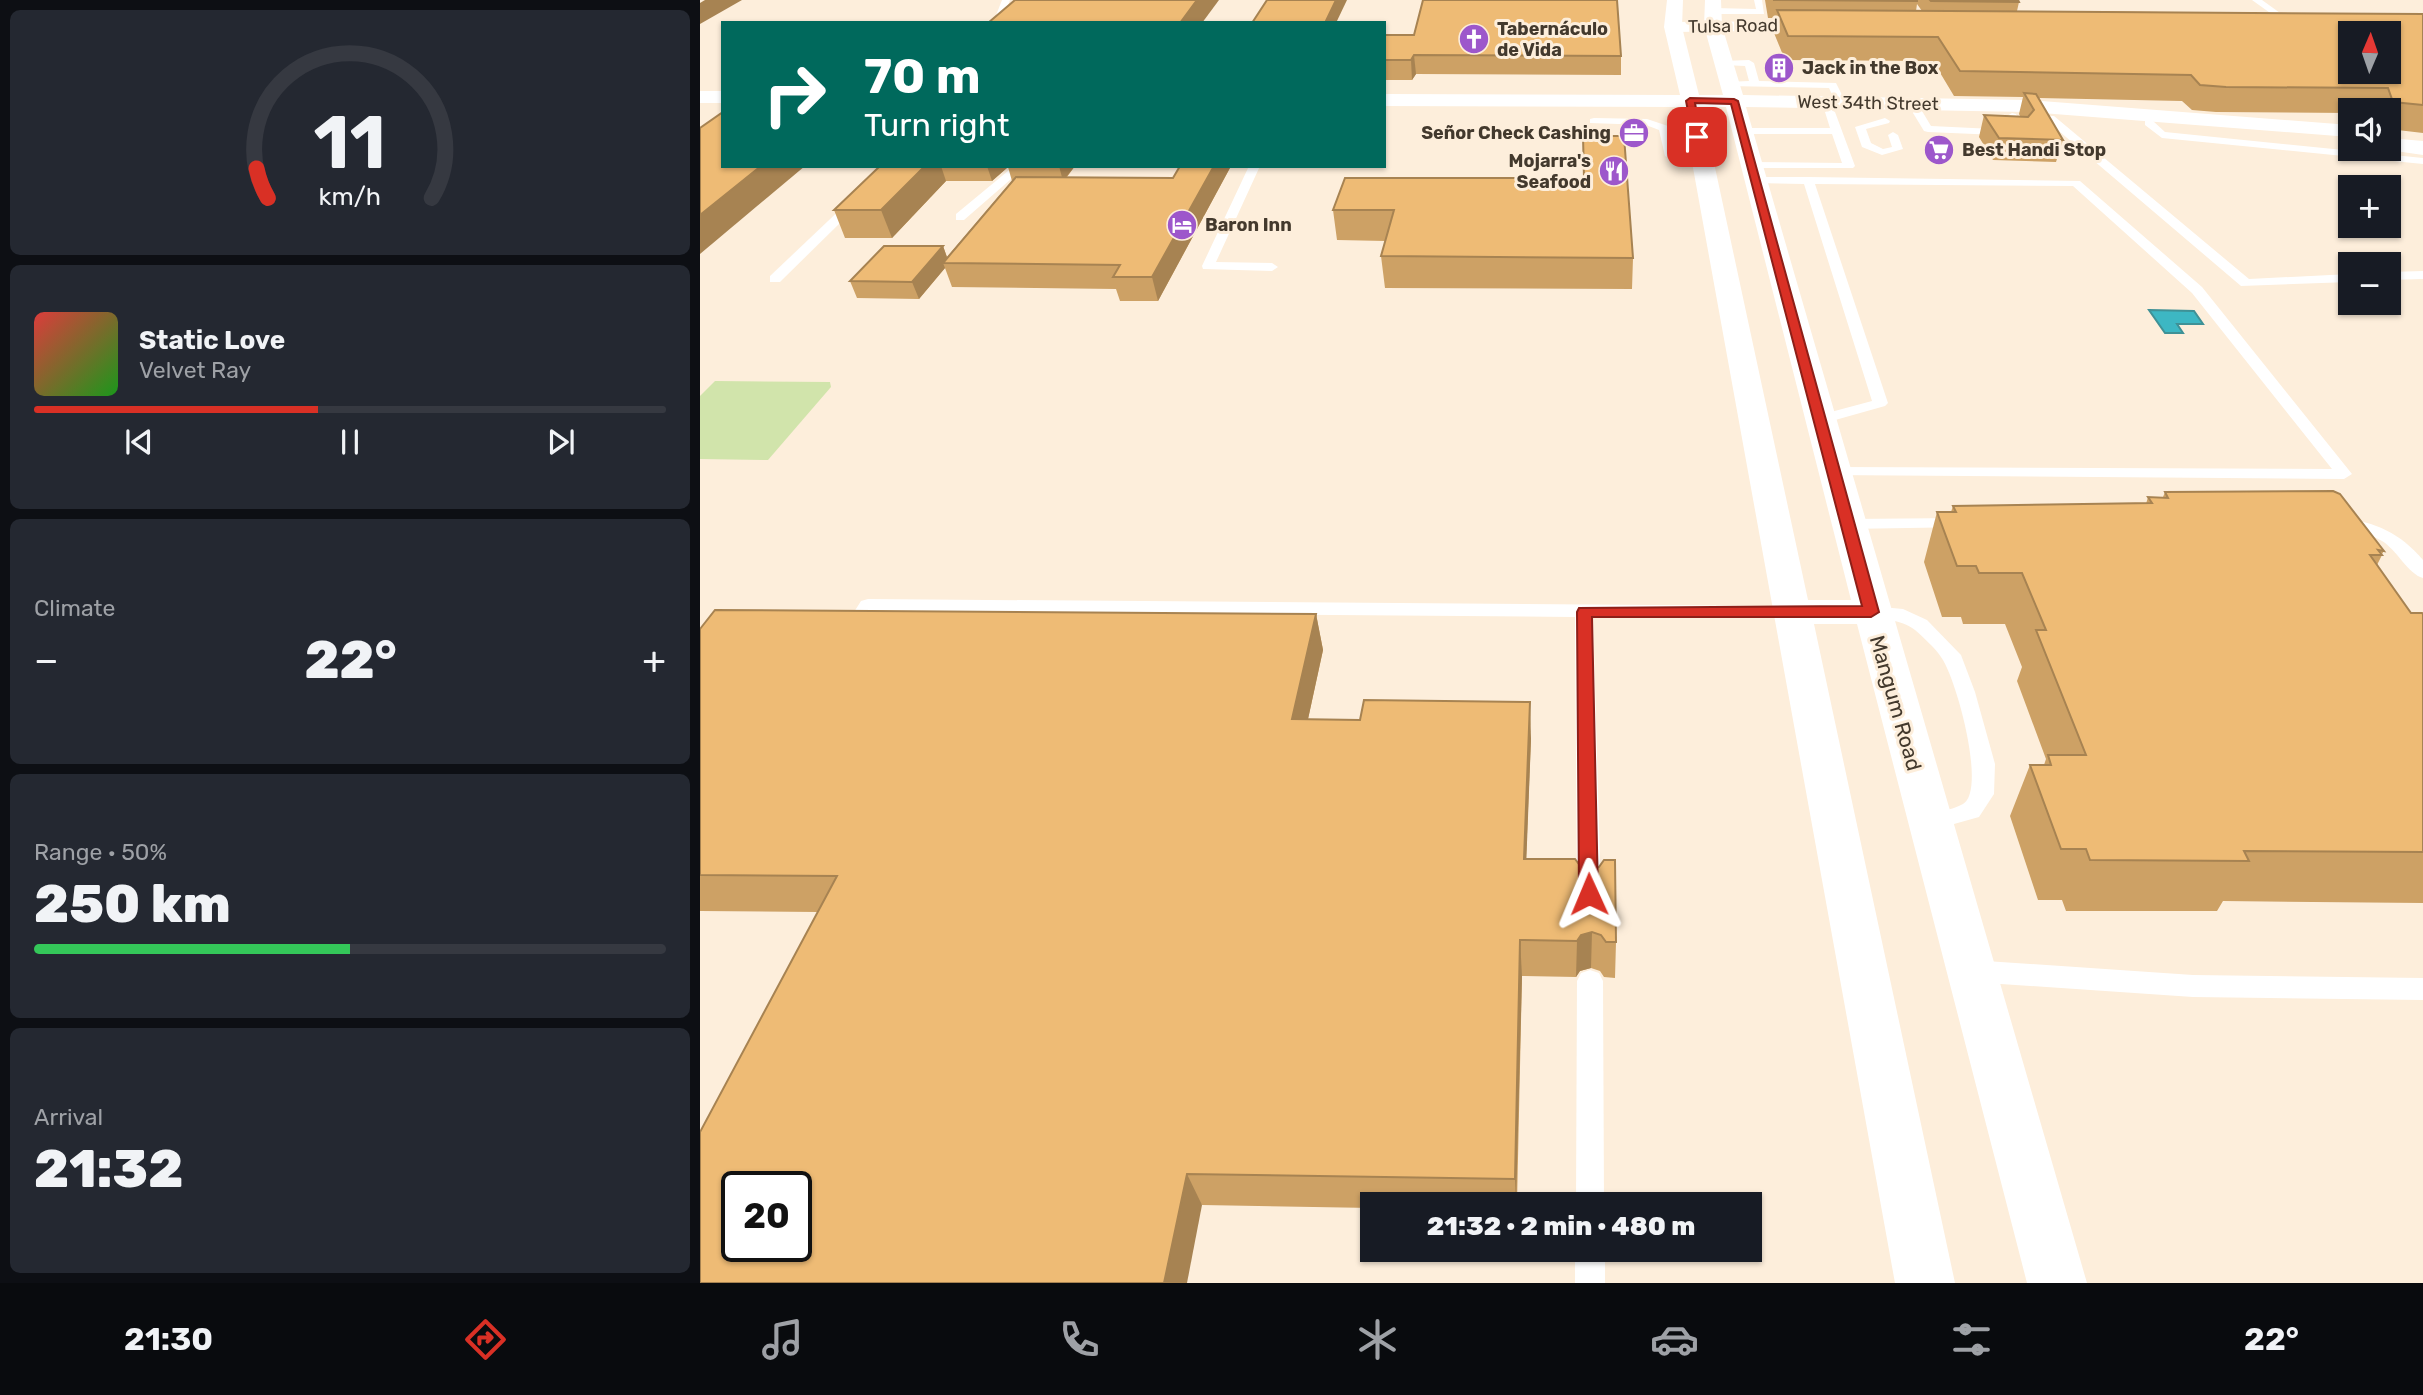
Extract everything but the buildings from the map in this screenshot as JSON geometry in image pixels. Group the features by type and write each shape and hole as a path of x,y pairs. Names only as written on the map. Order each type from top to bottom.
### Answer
{"main road":[{"path":"1675,0 1673,27 1692,106 1925,1283"},
{"name":"Tulsa Road","path":"1673,27 1713,12 1842,26"},
{"name":"Mangum Road","path":"1713,12 1752,172 2056,1283"},
{"path":"2260,29 2304,29"},
{"path":"700,97 721,97"},
{"name":"West 34th Street","path":"1386,100 1735,107 1836,116 1886,124 1919,113 2030,114 2338,130"},
{"name":"West 34th Street","path":"1386,110 1692,106"},
{"path":"700,108 721,108"},
{"name":"West 34th Street","path":"1836,116 2030,114 2338,139"},
{"path":"2401,135 2423,138"},
{"path":"2401,145 2423,148"},
{"path":"1716,237 1771,237"},
{"path":"1791,612 1871,612"}],"lane":[{"path":"998,21 1006,0"},
{"path":"1733,0 1734,11"},
{"path":"1713,12 1761,12 1757,0"},
{"path":"2256,0 2304,29"},
{"path":"1726,63 1749,63 1755,84"},
{"path":"1735,107 1755,84 1833,85 1836,116 1849,166 1752,172"},
{"path":"2030,114 2246,282 2338,278"},
{"path":"1594,121 1647,122 1664,128 1670,156"},
{"path":"2149,123 2162,135 2423,161"},
{"path":"775,279 892,168"},
{"path":"960,217 1019,168"},
{"path":"1254,168 1208,266 1272,267"},
{"path":"1752,172 1808,180 2076,183 2197,290 2344,474 1834,472"},
{"path":"1808,180 1880,403 1821,419"},
{"path":"2401,276 2423,275"},
{"path":"2319,520 2353,524 2385,534 2402,545 2423,572"},
{"path":"1848,524 1979,523"},
{"path":"826,625 854,626 868,605 1791,612"},
{"path":"1584,612 1589,894"},
{"path":"1871,612 1903,615 1920,624 1951,655 1965,692 1984,764 1983,794 1971,811 1929,822"},
{"path":"1970,971 2193,986 2423,989"},
{"path":"1590,981 1590,1192"},
{"path":"1590,1262 1590,1283"}],"green space":[{"path":"715,381 830,382 831,387 768,460 700,459 700,396"}],"water":[{"path":"2149,310 2194,311 2203,324 2177,324 2183,333 2165,333"}],"place":[{"name":"Tabernáculo de Vida","path":"1474,39"},
{"name":"Jack in the Box","path":"1779,68"},
{"name":"Señor Check Cashing","path":"1634,133"},
{"name":"Best Handi Stop","path":"1939,150"},
{"name":"Mojarra's Seafood","path":"1614,171"},
{"name":"Baron Inn","path":"1182,225"}],"route":[{"path":"1589,894 1584,612 1871,612 1734,101 1690,101 1697,137"}]}
